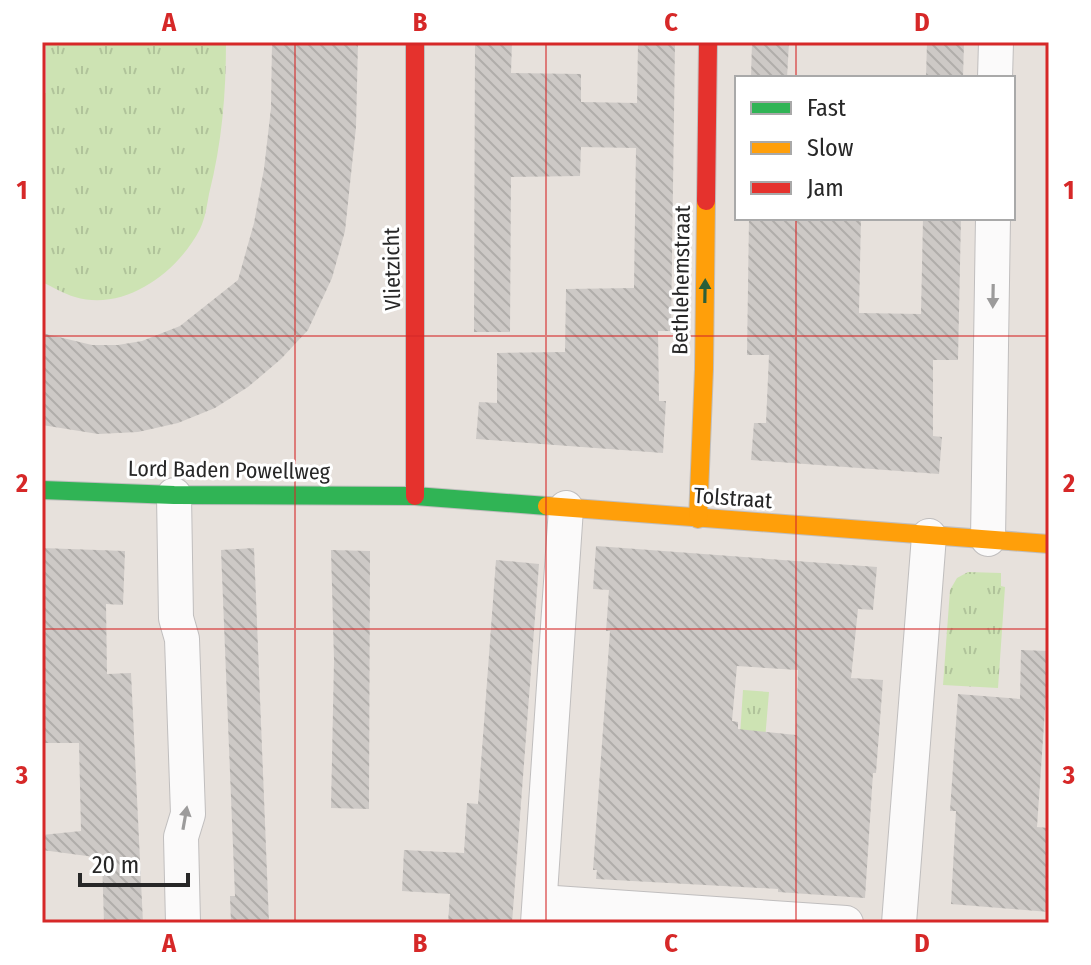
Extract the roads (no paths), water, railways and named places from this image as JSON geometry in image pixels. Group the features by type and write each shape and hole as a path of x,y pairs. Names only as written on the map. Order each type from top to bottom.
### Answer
{"street":[{"name":"Vlietzicht","path":"415,42 415,496"},
{"name":"Bethlehemstraat","path":"698,519 704,369 708,42"},
{"path":"995,76 996,42"},
{"path":"988,539 993,220"},
{"name":"Lord Baden Powellweg","path":"42,490 174,495 415,496"},
{"path":"174,495 176,618 182,639 188,814 181,837 183,923"},
{"name":"Tolstraat","path":"415,496 1049,544"},
{"path":"566,508 539,912 846,923"},
{"path":"899,923 929,536"}]}
